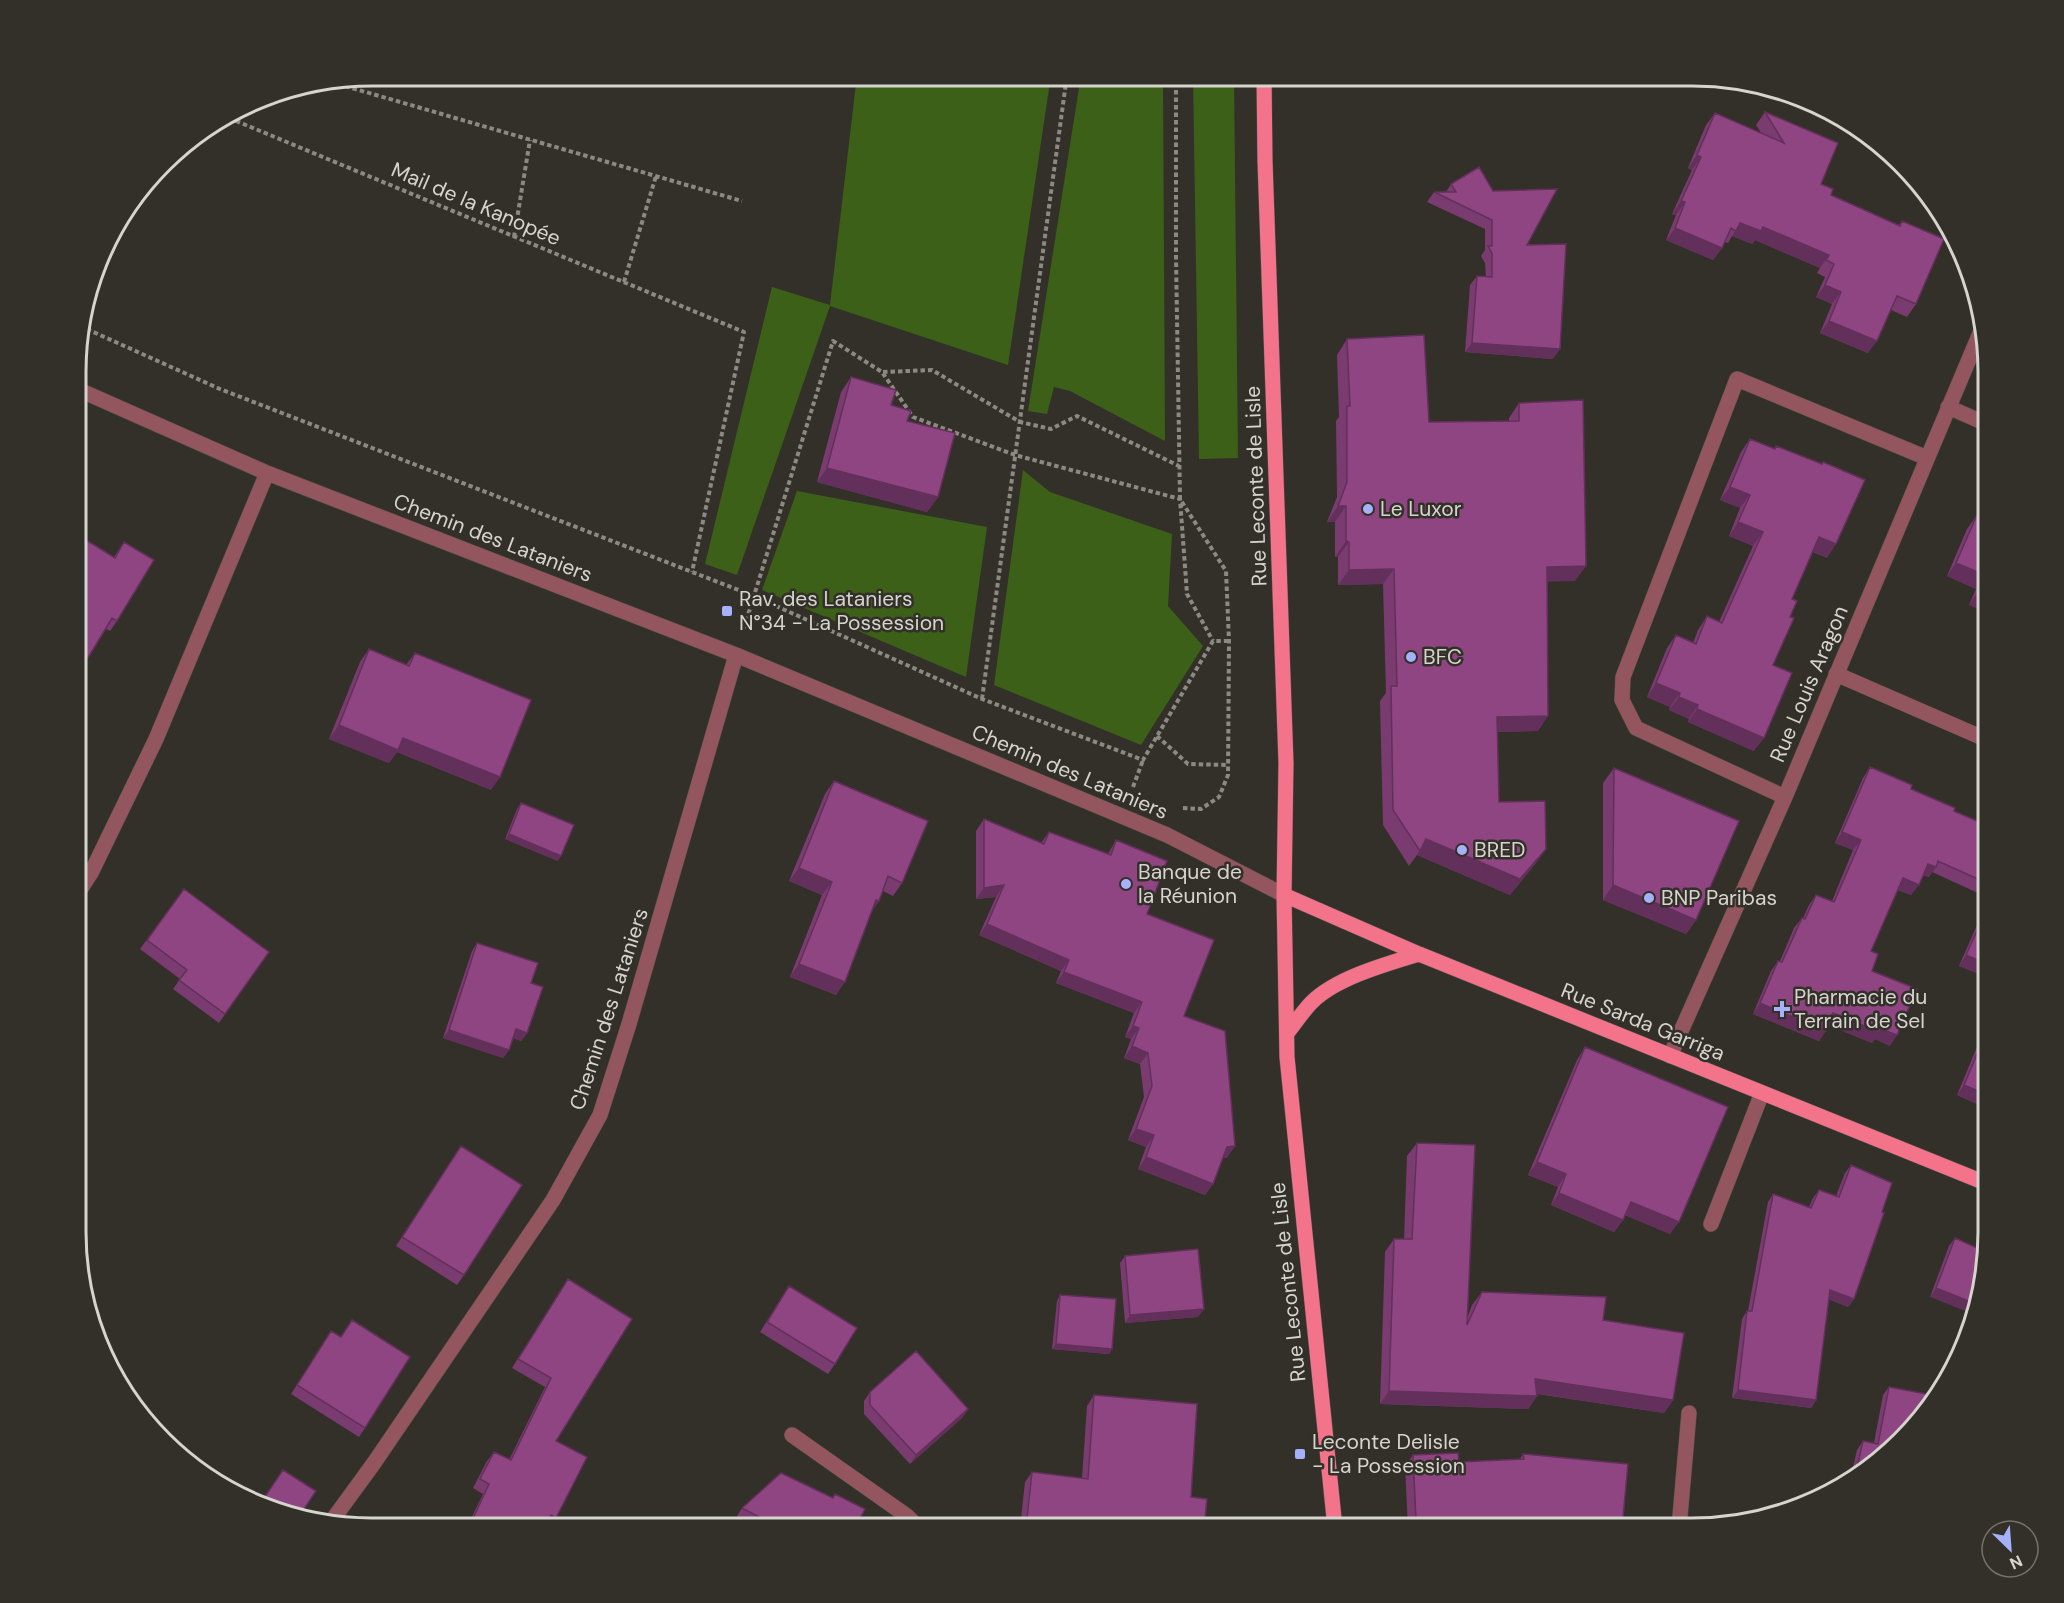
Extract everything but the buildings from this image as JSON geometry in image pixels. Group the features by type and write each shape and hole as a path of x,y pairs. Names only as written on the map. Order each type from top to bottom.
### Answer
{"main road":[{"name":"Rue Leconte de Lisle","path":"1264,86 1286,763 1284,895 1287,1057 1334,1518"},
{"name":"Rue Sarda Garriga","path":"1284,895 1419,954 1978,1180"},
{"path":"1288,1032 1313,1001 1337,985 1372,969 1419,954"}],"street":[{"name":"Rue Louis Aragon","path":"1670,1056 1785,797 1977,341"},
{"path":"1785,797 1636,728 1622,700 1623,677 1737,379 1927,458"},
{"name":"Chemin des Lataniers","path":"86,393 267,473 736,655 1167,835 1284,895"},
{"path":"1948,407 1978,420"},
{"path":"86,881 156,739 267,473"},
{"name":"Chemin des Lataniers","path":"336,1515 553,1200 600,1115 629,1024 736,655"},
{"path":"1836,674 1978,736"},
{"path":"1711,1224 1762,1093"},
{"path":"1680,1518 1689,1413"},
{"path":"792,1436 909,1518"}],"path":[{"path":"982,699 1066,86"},
{"path":"1176,86 1180,499 1187,594 1213,641"},
{"path":"347,87 742,201"},
{"name":"Mail de la Kanopée","path":"235,121 744,332 692,572"},
{"path":"514,237 530,140"},
{"path":"624,282 656,176"},
{"path":"89,330 220,389 754,596 982,699 1143,760"},
{"path":"736,655 833,341 882,372 913,417 1015,455 1180,499 1226,571 1229,641 1228,775 1219,797 1201,808 1176,808"},
{"path":"882,372 932,370 1020,422 1051,429 1077,416 1179,466"},
{"path":"1213,641 1229,641"},
{"path":"1140,791 1131,786 1143,760 1213,641"},
{"path":"1157,736 1188,764 1227,765"}],"green space":[{"path":"856,86 1049,86 1008,365 830,306 737,575 705,564 772,287 830,305"},
{"path":"1079,86 1163,86 1165,441 1070,391 1054,387 1047,414 1028,411"},
{"path":"1193,86 1234,86 1238,458 1199,459"},
{"path":"1023,470 1050,492 1172,534 1168,606 1203,646 1141,745 994,685"},
{"path":"797,491 987,527 966,677 762,590"}],"place":[{"name":"Le Luxor","path":"1368,509"},
{"name":"Rav. des Lataniers N°34 - La Possession","path":"727,611"},
{"name":"BFC","path":"1411,657"},
{"name":"BRED","path":"1462,850"},
{"name":"Banque de la Réunion","path":"1126,884"},
{"name":"BNP Paribas","path":"1649,898"},
{"name":"Pharmacie du Terrain de Sel","path":"1782,1009"},
{"name":"Leconte Delisle - La Possession","path":"1300,1454"}]}
